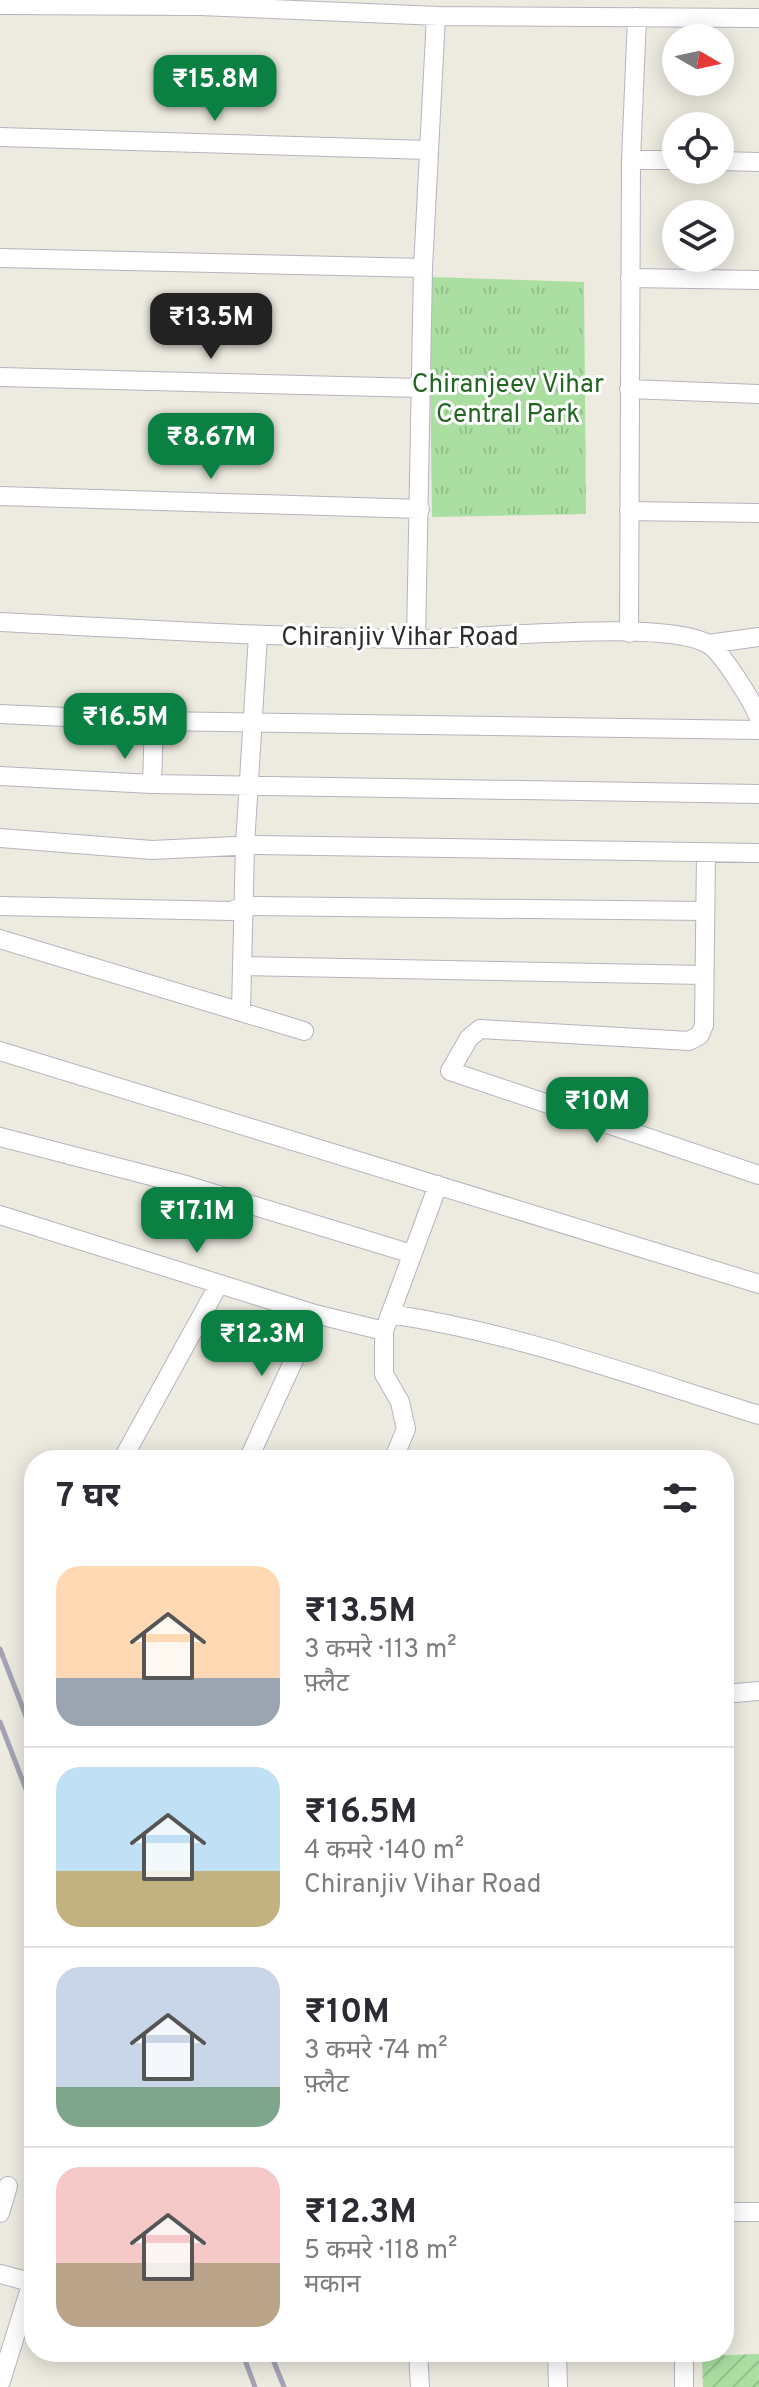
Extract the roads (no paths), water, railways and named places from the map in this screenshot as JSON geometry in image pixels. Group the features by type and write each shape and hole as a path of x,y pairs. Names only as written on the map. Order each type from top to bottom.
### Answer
{"street":[{"path":"0,5 213,3 436,16 759,18"},
{"path":"416,639 423,268 436,16"},
{"path":"629,633 631,160 637,17"},
{"path":"0,137 428,150"},
{"path":"631,160 662,160"},
{"path":"734,161 759,162"},
{"path":"0,258 423,268"},
{"path":"630,278 759,280"},
{"path":"0,377 420,388"},
{"path":"629,389 759,394"},
{"path":"0,496 420,509"},
{"path":"629,511 759,513"},
{"name":"Chiranjiv Vihar Road","path":"0,622 258,635 416,639 656,632 708,644"},
{"path":"241,1010 245,845 258,635"},
{"path":"708,644 759,637"},
{"path":"708,644 750,696 759,718"},
{"path":"0,714 154,721 759,730"},
{"path":"152,784 154,721"},
{"path":"0,776 152,784 248,783 759,794"},
{"path":"0,838 152,850 245,845 759,853"},
{"path":"706,853 704,1025 700,1035 689,1041 480,1029 469,1038 450,1071 759,1175"},
{"path":"0,906 231,911 244,906 705,911"},
{"path":"0,939 304,1031"},
{"path":"242,966 703,975"},
{"path":"0,1051 759,1284"},
{"path":"0,1137 186,1185 412,1254"},
{"path":"399,1450 406,1429 400,1402 384,1374 387,1323 438,1185"},
{"path":"0,1215 315,1314 387,1323 458,1324 506,1336 759,1415"},
{"path":"128,1450 219,1284"},
{"path":"253,1450 315,1314"},
{"path":"734,1693 759,1691"},
{"path":"0,2213 8,2186"},
{"path":"734,2212 759,2212"},
{"path":"0,2274 24,2281"},
{"path":"1,2381 24,2311"},
{"path":"419,2362 420,2387"},
{"path":"557,2362 558,2387"},
{"path":"684,2362 684,2387"}],"railway":[{"path":"0,1649 24,1711"},
{"path":"0,1722 24,1784"},
{"path":"246,2362 255,2387"},
{"path":"274,2362 284,2387"}],"park label":[{"name":"Chiranjeev Vihar Central Park","path":"508,398"}]}
